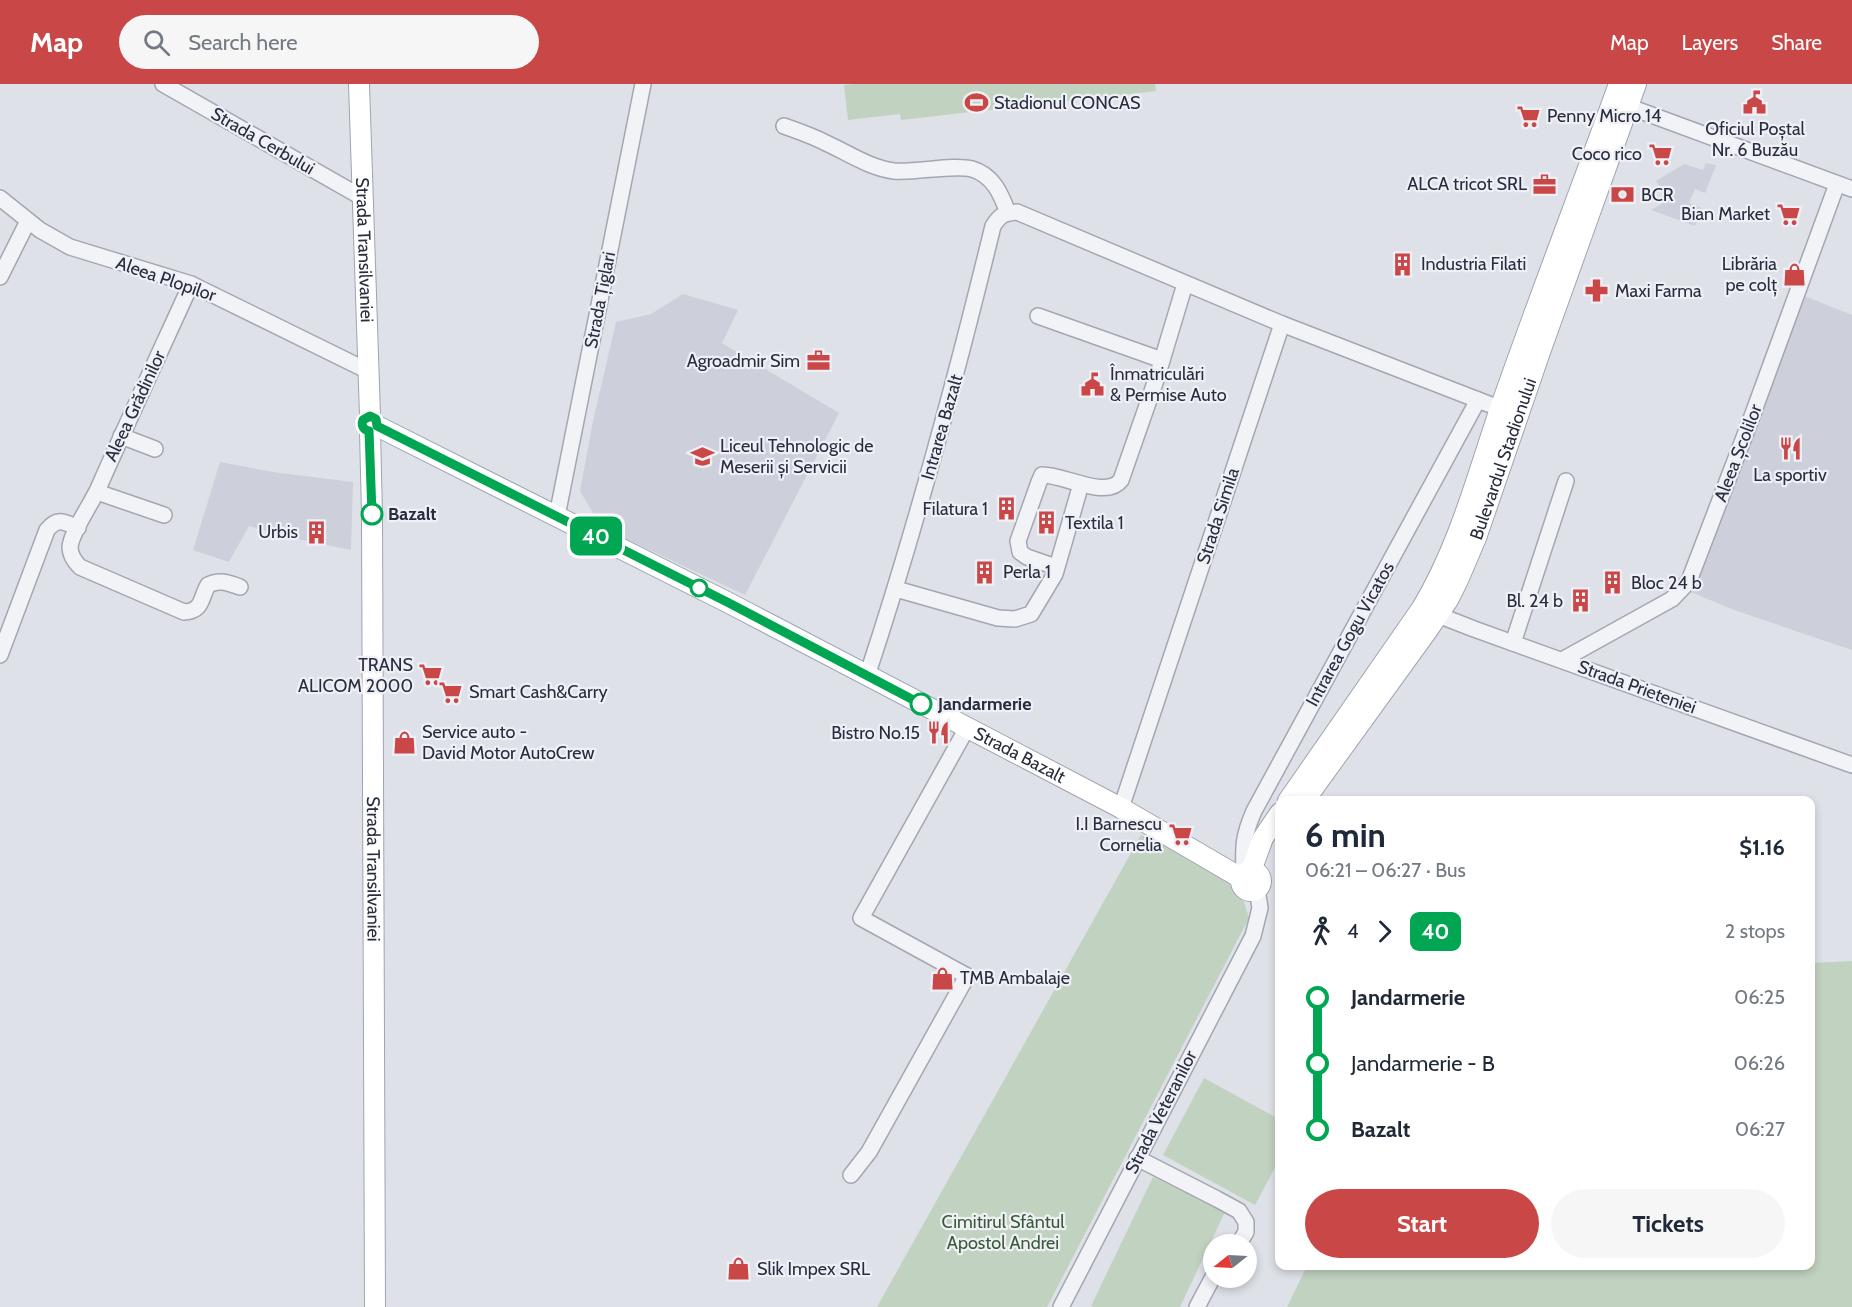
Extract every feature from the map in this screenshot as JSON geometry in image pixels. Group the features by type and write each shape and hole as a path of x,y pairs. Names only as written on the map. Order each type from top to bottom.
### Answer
{"main road":[{"name":"Strada Transilvaniei","path":"359,84 368,371 372,424 375,1307"},
{"name":"Bulevardul Stadionului","path":"1292,796 1430,612 1458,580 1473,545 1509,412 1620,97 1636,84"},
{"name":"Strada Bazalt","path":"372,424 729,603 1121,808 1251,880"},
{"name":"Bulevardul Stadionului","path":"1307,796 1430,612"},
{"path":"1251,880 1263,838 1275,820"},
{"path":"1251,880 1275,844"}],"street":[{"name":"Strada Cerbului","path":"163,84 363,198"},
{"name":"Strada Țiglari","path":"557,516 643,84"},
{"path":"1620,97 1852,189"},
{"path":"784,126 825,142 860,160 891,171 971,169 992,180 1003,199 1007,213 1017,212 1282,324 1509,412"},
{"name":"Aleea Școlilor","path":"1562,660 1672,599 1689,581 1837,184"},
{"name":"Aleea Plopilor","path":"0,198 28,221 70,247 191,284 368,371"},
{"name":"Intrarea Bazalt","path":"867,676 896,589 958,370 993,226 999,217 1007,213"},
{"path":"0,277 28,221"},
{"name":"Aleea Grădinilor","path":"191,284 97,492 70,545 70,552 80,567 183,612 192,612 201,603 208,585 214,582 222,581 240,587"},
{"path":"1056,567 1027,557 1020,552 1018,541 1042,475 1108,488 1115,486 1121,480 1185,284"},
{"path":"1038,316 1162,360"},
{"name":"Strada Simila","path":"1121,808 1282,324"},
{"name":"Intrarea Gogu Vicatos","path":"1251,880 1243,845 1246,829 1254,811 1478,400"},
{"path":"121,436 154,449"},
{"path":"1513,643 1566,481"},
{"path":"896,589 998,618 1015,619 1031,614 1055,574 1081,484"},
{"path":"97,492 164,515"},
{"path":"0,655 47,530 53,523 60,522 78,528"},
{"name":"Strada Prieteniei","path":"1430,612 1852,765"},
{"path":"851,1175 869,1152 966,976 861,918 967,728"},
{"name":"Strada Veteranilor","path":"1061,1307 1252,936 1259,917 1251,880"},
{"path":"1137,1158 1239,1212 1246,1222 1245,1234"},
{"path":"1197,1307 1207,1288"}],"shaded area":[{"path":"1706,163 1716,165 1705,193 1695,189 1689,203 1702,208 1695,226 1651,210 1668,200 1656,181 1684,164 1703,170"},
{"name":"Liceul Tehnologic de Meserii și Servicii","path":"683,294 738,310 722,343 839,413 745,595 622,537 598,522 580,491 593,421 616,322 651,314"},
{"path":"1802,295 1852,315 1852,650 1734,610 1691,592 1745,442"},
{"path":"220,462 273,472 353,482 351,550 249,526 229,562 193,550"}],"green space":[{"name":"Stadionul CONCAS","path":"1155,84 1156,91 901,120 900,114 848,120 844,85"},
{"name":"Cimitirul Sfântul Apostol Andrei","path":"1141,835 1199,859 1233,887 1244,902 1249,918 1047,1307 877,1307"},
{"path":"1852,961 1852,1307 1287,1307 1305,1270 1815,1270 1815,963"},
{"path":"1204,1078 1275,1117 1275,1168 1255,1205 1163,1155"},
{"path":"1153,1177 1225,1212 1215,1234 1203,1234 1203,1258 1180,1307 1091,1306"}],"bus line":[{"name":"40","path":"372,514 369,431 362,425 363,420 368,416 375,417 377,426 729,603 921,704"}],"place":[{"name":"Stadionul CONCAS","path":"976,103"},
{"name":"Oficiul Poștal Nr. 6 Buzău","path":"1755,103"},
{"name":"Penny Micro 14","path":"1529,116"},
{"name":"Coco rico","path":"1660,154"},
{"name":"ALCA tricot SRL","path":"1545,184"},
{"name":"BCR","path":"1623,195"},
{"name":"Bian Market","path":"1788,214"},
{"name":"Industria Filati","path":"1403,264"},
{"name":"Librăria pe colț","path":"1795,274"},
{"name":"Maxi Farma","path":"1597,291"},
{"name":"Agroadmir Sim","path":"818,361"},
{"name":"Înmatriculări & Permise Auto","path":"1092,384"},
{"name":"La sportiv","path":"1790,449"},
{"name":"Liceul Tehnologic de Meserii și Servicii","path":"702,456"},
{"name":"Filatura 1","path":"1006,509"},
{"name":"Bazalt","path":"372,514"},
{"name":"Textila 1","path":"1047,523"},
{"name":"Urbis","path":"316,532"},
{"name":"Perla 1","path":"985,572"},
{"name":"Bloc 24 b","path":"1613,583"},
{"name":"Bl. 24 b","path":"1581,601"},
{"name":"TRANS ALICOM 2000","path":"431,675"},
{"name":"Smart Cash&Carry","path":"451,692"},
{"name":"Jandarmerie","path":"921,704"},
{"name":"Bistro No.15","path":"938,733"},
{"name":"Service auto - David Motor AutoCrew","path":"404,742"},
{"name":"I.I Barnescu Cornelia","path":"1180,834"},
{"name":"TMB Ambalaje","path":"942,978"},
{"name":"Slik Impex SRL","path":"739,1269"}]}
